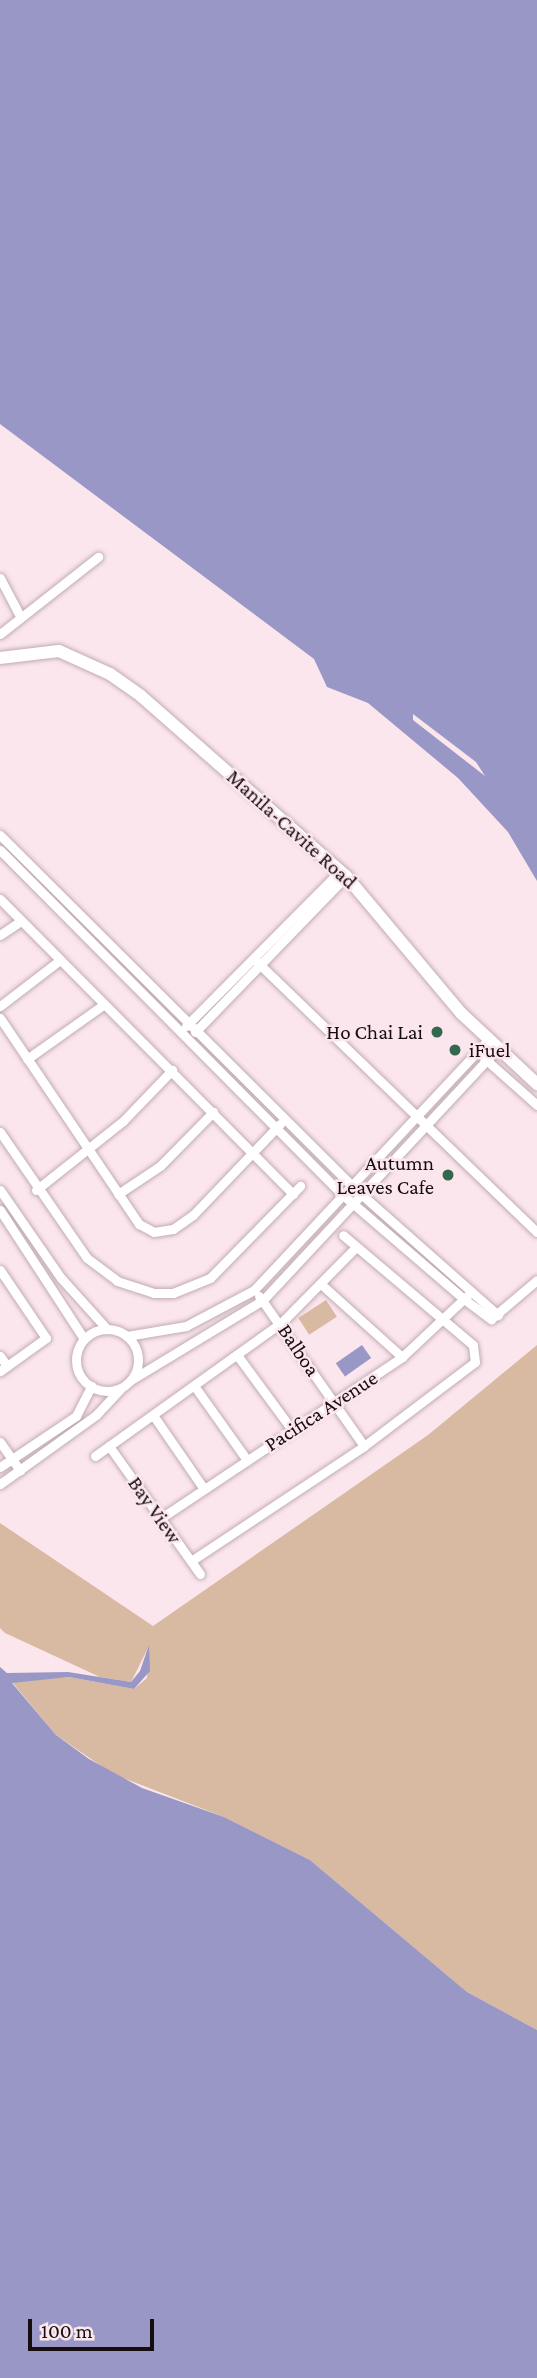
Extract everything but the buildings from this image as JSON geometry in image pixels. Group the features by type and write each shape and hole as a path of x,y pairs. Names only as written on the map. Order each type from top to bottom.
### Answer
{"main road":[{"name":"Manila-Cavite Road","path":"0,658 59,652 110,674 343,873 493,1045 537,1084"}],"street":[{"path":"0,634 98,557"},
{"path":"0,578 20,616"},
{"path":"0,835 352,1186 467,1296"},
{"path":"0,850 343,1195 467,1296 498,1315 537,1280"},
{"path":"189,1038 257,962 343,873"},
{"path":"0,898 293,1194"},
{"path":"0,935 21,921"},
{"path":"0,1006 60,960"},
{"path":"181,1030 257,962"},
{"path":"257,962 423,1127 537,1232"},
{"path":"27,1059 103,1005"},
{"path":"0,1018 139,1224 154,1232 173,1229 193,1215 285,1119"},
{"path":"0,1190 61,1278 107,1329 127,1336 186,1326 213,1316 254,1290 477,1053 493,1045"},
{"path":"0,1485 96,1415 131,1380 263,1300 486,1061 493,1045"},
{"path":"477,1053 537,1105"},
{"path":"36,1190 123,1121 172,1070"},
{"path":"118,1194 160,1166 213,1112"},
{"path":"0,1132 36,1190 100,1270 133,1289 154,1293 173,1293 210,1278 300,1186"},
{"path":"12,1207 1,1212 84,1339 77,1365 91,1386 101,1390 122,1387"},
{"path":"191,1561 364,1446 475,1362 475,1348 343,1235"},
{"path":"94,1456 195,1387 281,1323 322,1286 356,1247"},
{"path":"0,1270 46,1338 3,1368 0,1356"},
{"path":"322,1286 402,1357"},
{"name":"Balboa","path":"254,1290 281,1323 364,1446"},
{"name":"Pacifica Avenue","path":"161,1518 402,1357 467,1296"},
{"path":"84,1339 107,1329"},
{"path":"127,1336 138,1362 131,1380"},
{"path":"237,1355 292,1430"},
{"path":"0,1467 76,1416 91,1386"},
{"path":"195,1387 247,1460"},
{"path":"153,1415 204,1489"},
{"path":"0,1442 20,1471"},
{"name":"Bay View","path":"110,1446 200,1574"}],"shaded area":[{"path":"326,1300 337,1317 309,1335 298,1318"},
{"path":"537,1345 537,2030 467,1992 310,1860 224,1817 113,1774 56,1735 12,1682 69,1677 134,1689 147,1678 149,1646 131,1682 100,1677 5,1633 0,1628 0,1523 153,1626 428,1435"}],"water":[{"path":"0,0 537,0 537,881 508,832 458,778 368,703 327,687 314,659 0,424"},
{"path":"362,1345 371,1358 345,1376 336,1363"},
{"path":"149,1645 150,1671 134,1689 69,1677 12,1683 56,1735 89,1759 142,1788 224,1817 310,1860 467,1992 537,2030 537,2378 0,2378 0,1667 7,1673 68,1672 131,1682 140,1671"}],"pier":[{"path":"413,714 476,762 485,776 413,720"}],"place":[{"name":"Ho Chai Lai","path":"437,1032"},
{"name":"iFuel","path":"455,1050"},
{"name":"Autumn Leaves Cafe","path":"448,1175"}]}
